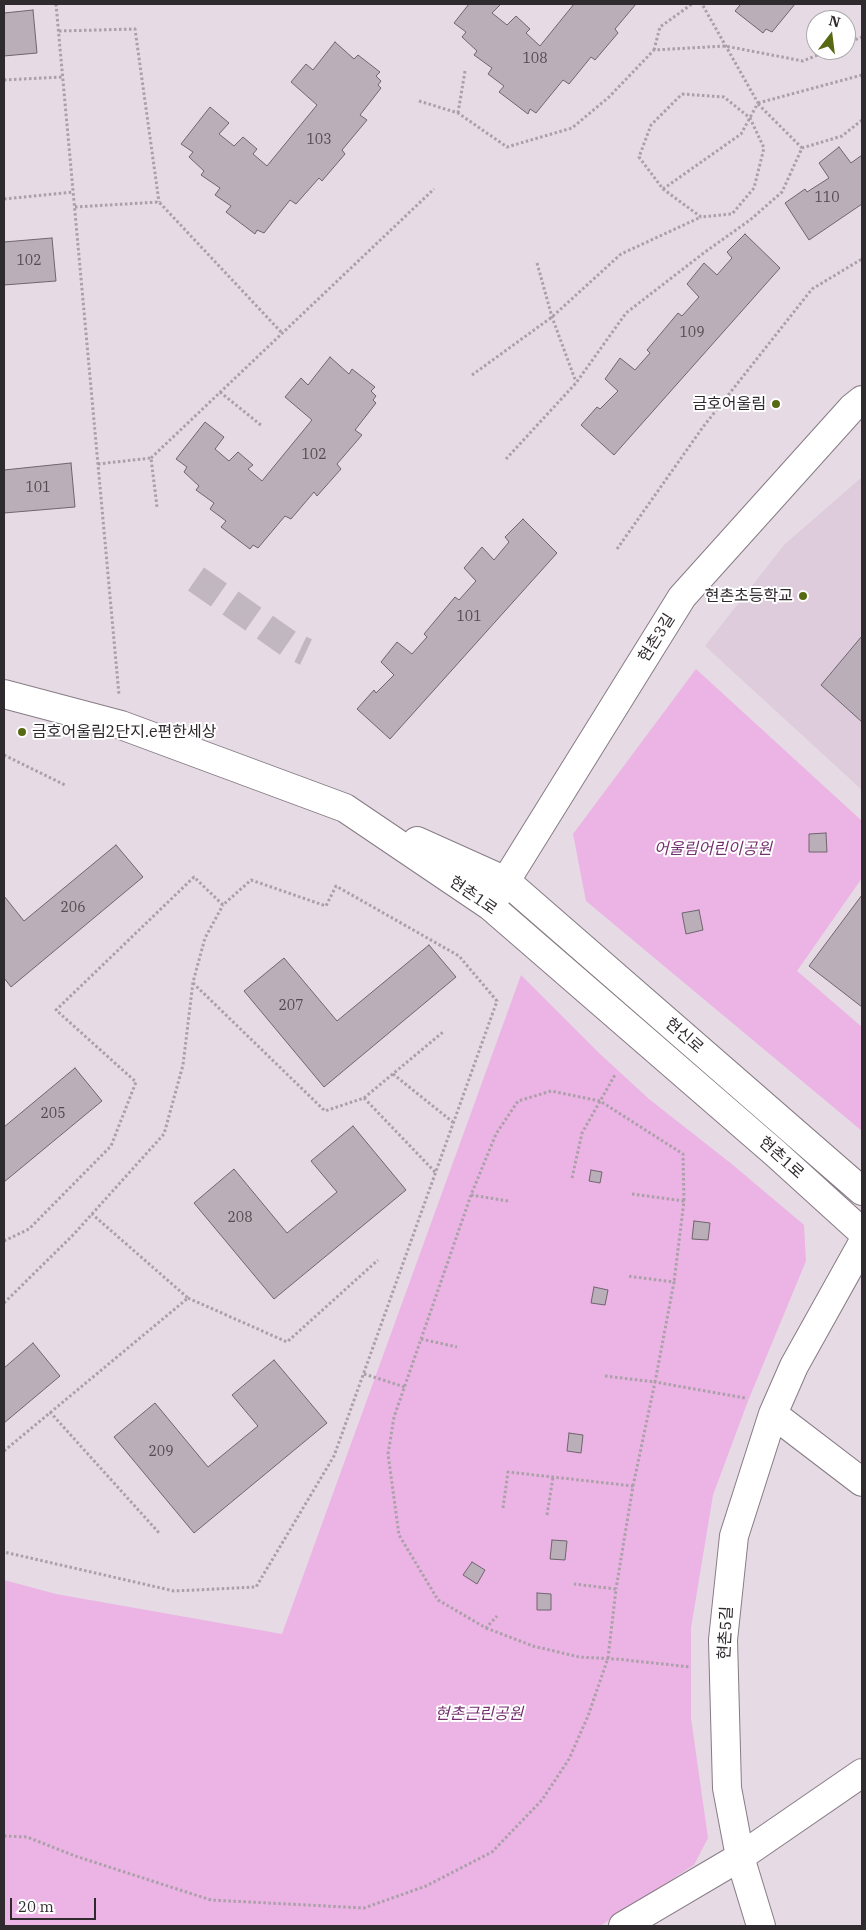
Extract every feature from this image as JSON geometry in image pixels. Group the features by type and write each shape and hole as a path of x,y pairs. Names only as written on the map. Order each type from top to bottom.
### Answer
{"street":[{"name":"현촌3길","path":"490,906 682,597 852,408 862,400"},
{"name":"현촌1로","path":"4,694 122,725 345,808 490,906 775,1152 862,1232"},
{"name":"현신로","path":"345,808 506,881 862,1191"},
{"name":"현촌5길","path":"761,1926 740,1858 727,1788 723,1640 734,1536 773,1414 794,1366 862,1244"},
{"path":"773,1414 862,1482"},
{"path":"623,1926 740,1858 862,1773"}],"path":[{"path":"56,4 122,725"},
{"path":"419,101 458,113 507,147 572,128 609,97 654,50 660,27 692,4"},
{"path":"702,4 758,104 802,148"},
{"path":"59,31 135,29 159,202 282,333"},
{"path":"654,50 725,46 803,61 806,60"},
{"path":"458,113 465,71"},
{"path":"663,189 741,134 758,104 862,76"},
{"path":"4,80 63,77"},
{"path":"472,375 552,317 621,254 701,217 732,214 754,188 764,148 750,118 724,97 682,94 651,125 639,157 663,189 701,217"},
{"path":"506,460 576,383 626,313 750,220 782,192 802,148 842,136 862,120"},
{"path":"98,464 151,458 434,189"},
{"path":"4,199 73,192"},
{"path":"74,207 159,202"},
{"path":"617,549 703,428 812,289 862,259"},
{"path":"537,263 552,317 576,383"},
{"path":"220,392 262,426"},
{"path":"151,458 157,507"},
{"path":"4,755 65,785"},
{"path":"4,1241 29,1230 111,1146 136,1082 56,1010 194,877 223,905"},
{"path":"4,1303 92,1214 164,1134 183,1065 193,982 204,938 223,905 251,880 326,906 336,886 459,956 497,1001 334,1456 256,1588 174,1591 4,1552"},
{"path":"193,982 325,1111 364,1098 443,1032"},
{"path":"572,1178 582,1132 616,1073"},
{"path":"393,1074 454,1123"},
{"path":"4,1836 27,1836 75,1856 211,1900 364,1908 426,1886 492,1852 542,1800 569,1759 588,1716 608,1658 616,1589 633,1486 674,1282 684,1200 683,1154 600,1101 551,1091 518,1102 496,1134 471,1195 404,1387 394,1417 388,1454 399,1535 438,1600 486,1628 533,1646 579,1657 608,1658 692,1667"},
{"path":"364,1098 436,1173"},
{"path":"632,1194 684,1200"},
{"path":"471,1195 508,1201"},
{"path":"92,1214 188,1298 287,1342 378,1260"},
{"path":"627,1276 674,1282"},
{"path":"4,1451 188,1298"},
{"path":"421,1339 457,1347"},
{"path":"364,1374 404,1387"},
{"path":"605,1376 655,1382 745,1398"},
{"path":"50,1412 160,1534"},
{"path":"503,1508 508,1472 633,1486"},
{"path":"548,1515 553,1478"},
{"path":"574,1584 616,1589"},
{"path":"486,1628 497,1616"}],"shaded area":[{"name":"현촌초등학교","path":"862,477 862,790 705,646 784,545"}],"green space":[{"name":"어울림어린이공원","path":"696,669 862,821 862,878 797,971 862,1027 862,1131 586,901 573,834"},
{"name":"현촌근린공원","path":"521,975 599,1053 649,1099 733,1165 804,1225 806,1261 748,1401 713,1495 691,1628 691,1718 708,1838 694,1865 600,1926 4,1926 4,1580 56,1594 282,1634"}],"building":[{"path":"469,4 501,4 492,13 507,25 516,16 530,29 526,33 540,46 574,4 636,4 615,29 618,33 595,60 591,57 569,84 563,80 536,113 530,109 528,114 499,92 504,86 488,74 492,68 474,55 477,51 462,37 466,32 454,23"},
{"path":"738,4 795,4 772,32 766,29 763,33 735,11 740,5"},
{"path":"33,10 37,53 4,56 4,13"},
{"path":"335,42 354,59 358,55 380,72 376,76 381,81 378,85 381,88 360,115 367,120 342,150 345,154 322,181 319,178 296,204 290,200 264,233 257,230 255,234 226,212 231,206 215,195 220,188 201,175 204,171 189,157 193,152 181,144 210,107 229,123 219,134 234,146 243,137 257,149 253,154 267,166 317,105 291,82 306,64 313,70"},
{"path":"839,147 851,163 862,155 862,204 809,240 785,203 805,189 807,192 829,178 819,163"},
{"path":"745,234 780,268 614,455 581,425 597,407 600,409 618,391 605,379 620,358 635,370 650,353 647,350 678,313 682,316 699,297 687,284 704,263 717,275 732,258 727,252"},
{"path":"52,238 56,281 4,285 4,242"},
{"path":"330,357 349,374 352,369 375,387 371,391 376,396 373,400 376,403 355,430 362,435 337,464 341,469 317,496 314,492 291,519 285,516 258,548 253,545 250,549 221,527 226,521 210,509 214,503 196,490 199,486 184,472 187,467 176,459 205,422 224,437 215,449 229,461 238,452 253,465 248,469 262,481 312,420 285,397 301,378 308,385"},
{"path":"71,463 75,507 4,513 4,470"},
{"path":"523,519 557,553 390,739 357,709 374,690 376,693 394,675 381,662 397,642 412,654 427,637 424,634 455,597 459,600 476,581 464,568 482,547 494,560 509,542 505,537"},
{"path":"862,636 862,722 821,685"},
{"path":"826,833 827,852 809,852 809,834"},
{"path":"116,845 143,877 11,987 4,978 4,896 24,921"},
{"path":"862,895 862,1007 809,966"},
{"path":"699,910 703,930 686,934 682,913"},
{"path":"429,945 456,977 324,1087 244,991 284,958 337,1021"},
{"path":"75,1068 102,1101 4,1182 4,1127"},
{"path":"353,1126 406,1190 274,1299 194,1203 234,1169 287,1233 337,1192 311,1161"},
{"path":"591,1170 602,1172 600,1183 589,1181"},
{"path":"694,1221 710,1223 708,1240 692,1239"},
{"path":"594,1287 608,1290 605,1305 591,1303"},
{"path":"33,1343 60,1376 4,1423 4,1368"},
{"path":"274,1360 327,1423 194,1533 114,1437 155,1403 208,1467 258,1426 232,1395"},
{"path":"569,1433 583,1435 581,1453 567,1451"},
{"path":"552,1540 567,1541 565,1560 550,1559"},
{"path":"472,1562 485,1570 477,1584 463,1575"},
{"path":"537,1593 551,1594 551,1610 537,1610"}],"tunnel":[{"path":"196,579 289,644 306,652"}],"place":[{"name":"금호어울림","path":"776,404"},
{"name":"현촌초등학교","path":"803,596"},
{"name":"금호어울림2단지.e편한세상","path":"22,732"}]}
